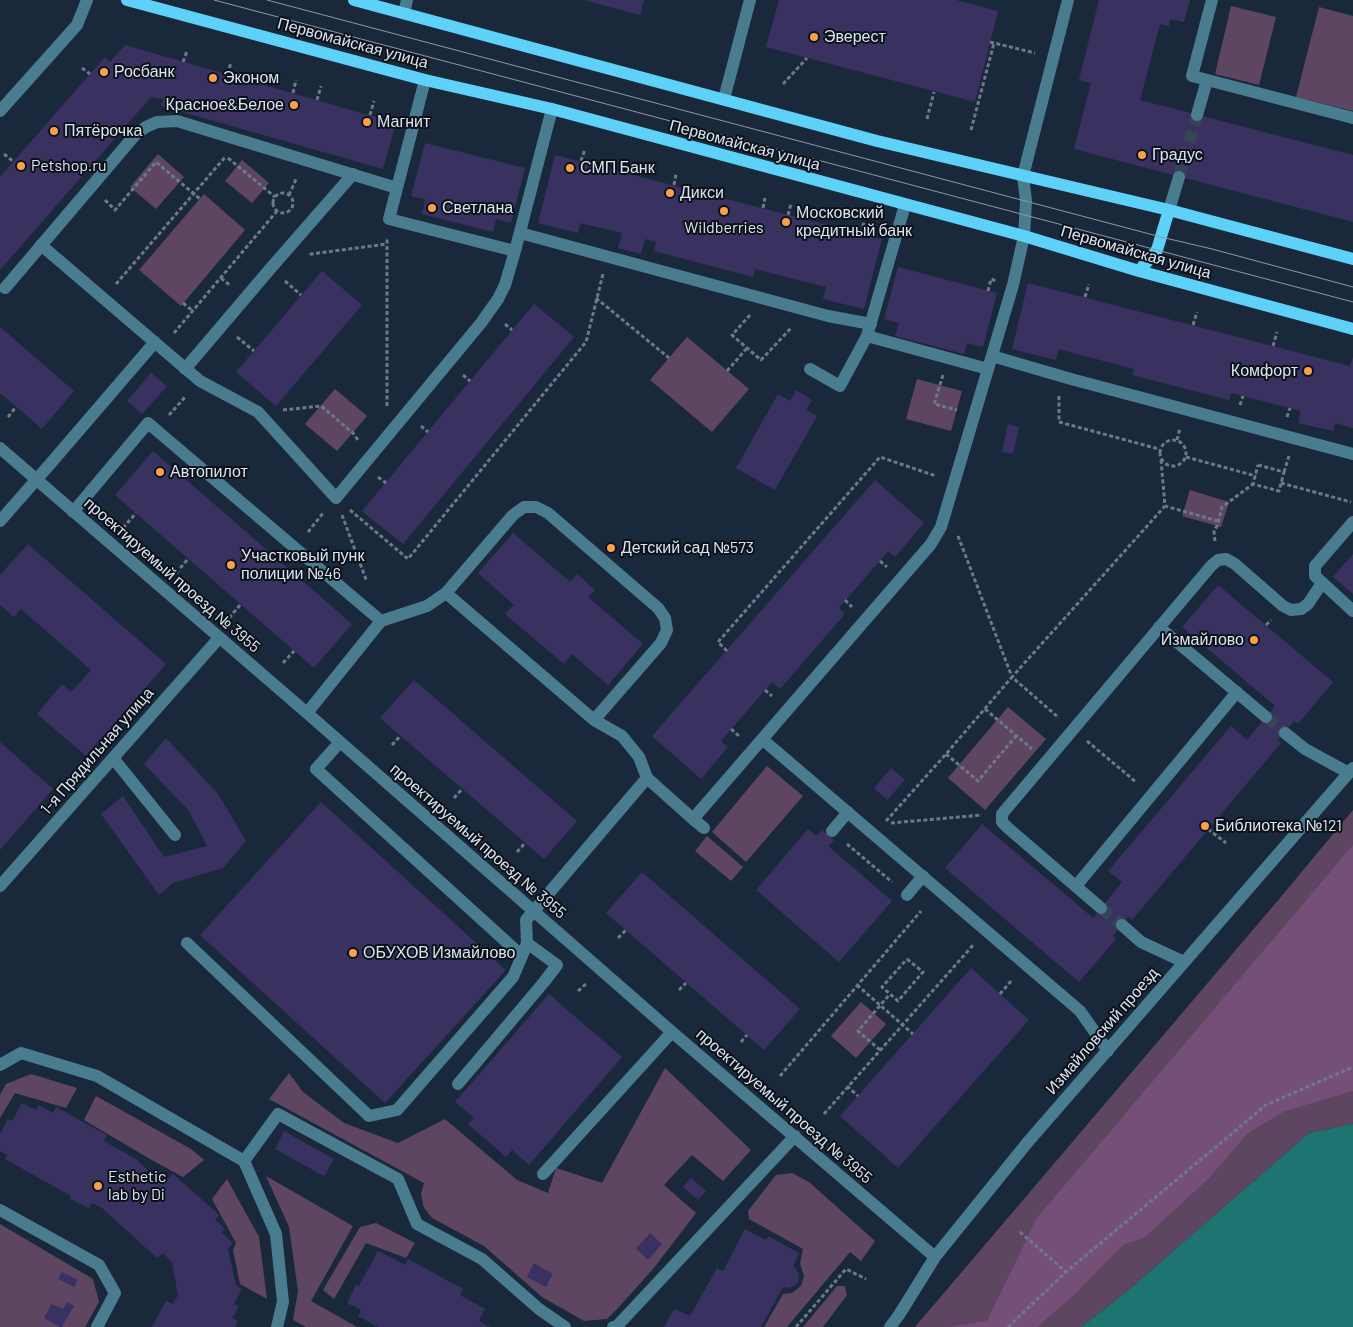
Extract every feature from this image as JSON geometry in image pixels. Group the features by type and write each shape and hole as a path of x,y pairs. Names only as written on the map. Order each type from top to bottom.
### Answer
{"main road":[{"name":"Первомайская улица","path":"127,0 425,80 552,110 905,204 1024,236 1139,271 1353,329"},
{"path":"354,0 724,98 878,141 1169,210 1353,259"},
{"path":"1139,271 1157,250 1169,210"}],"street":[{"path":"0,111 77,25 87,0"},
{"path":"404,13 407,0"},
{"path":"724,98 750,0"},
{"path":"694,819 931,544 941,527 1013,286 1024,236 1026,201 1023,176 1068,0"},
{"path":"1212,0 1192,76 1353,118"},
{"path":"425,80 390,219 516,251"},
{"path":"1197,115 1207,80"},
{"path":"41,245 200,381 258,412 336,498 481,323 498,299 516,251 552,110"},
{"path":"5,288 135,135 157,122 177,121 398,188"},
{"path":"185,369 353,174"},
{"path":"1169,210 1179,177"},
{"path":"810,369 840,386 869,330 905,204"},
{"path":"520,233 828,316 869,330 990,362 1059,376 1353,454"},
{"path":"0,521 158,345"},
{"path":"73,512 148,423 381,621"},
{"name":"проектируемый проезд № 3955","path":"0,448 672,1032 935,1257"},
{"path":"307,713 381,621 427,606 446,593 513,515 524,507 536,507 548,513 658,608 665,618 667,630 660,643 594,720"},
{"path":"1353,522 1315,566 1315,576 1353,611"},
{"path":"1101,908 1008,828 1002,822 1002,814 1218,560 1226,559 1235,564 1283,606 1291,610 1301,609 1308,604 1322,583"},
{"path":"446,593 594,720 622,736 639,757 647,778 704,828"},
{"path":"1160,627 1266,717"},
{"name":"1-я Прядильная улица","path":"0,886 219,638"},
{"path":"1076,886 1237,692"},
{"path":"1285,733 1305,749 1351,770"},
{"path":"762,739 1080,1011 1108,1051"},
{"path":"340,742 316,769 522,956"},
{"path":"113,758 175,835"},
{"name":"Измайловский проезд","path":"890,1327 935,1257 1021,1150 1351,770"},
{"path":"187,943 369,1116 397,1110 513,977 528,943 526,920 647,778"},
{"path":"832,831 848,812"},
{"path":"907,895 922,876"},
{"path":"1122,925 1141,942 1184,962"},
{"path":"458,1084 557,965 528,943"},
{"path":"543,1174 672,1032"},
{"path":"0,1065 21,1053 97,1076 244,1161 276,1234 283,1302 277,1327"},
{"path":"244,1161 278,1114 398,1179 417,1224 482,1259 539,1309 565,1327"},
{"path":"613,1327 617,1326 795,1136"},
{"path":"0,1210 99,1265 115,1293 97,1327"}],"path":[{"path":"971,130 992,42 1053,58"},
{"path":"183,62 187,50"},
{"path":"783,84 807,58"},
{"path":"227,74 232,62"},
{"path":"82,68 90,74"},
{"path":"293,93 296,80"},
{"path":"317,100 321,86"},
{"path":"927,119 934,92"},
{"path":"370,115 374,101"},
{"path":"104,298 226,156 236,139"},
{"path":"581,162 585,149"},
{"path":"4,154 14,162"},
{"path":"226,156 275,197"},
{"path":"116,210 156,162 200,199"},
{"path":"674,185 676,174"},
{"path":"281,193 289,195 294,201 292,209 285,213 277,211 273,205 275,197 281,193"},
{"path":"763,208 765,198"},
{"path":"788,215 791,204"},
{"path":"158,345 193,311 277,211"},
{"path":"387,436 387,244 390,219"},
{"path":"861,233 864,222"},
{"path":"305,261 311,254 387,244"},
{"path":"336,498 408,559 586,342 608,256"},
{"path":"1085,298 1089,284"},
{"path":"596,298 669,358"},
{"path":"183,303 193,311"},
{"path":"1193,325 1197,312"},
{"path":"743,322 732,335 746,348 761,360 772,347"},
{"path":"1273,346 1277,332"},
{"path":"727,371 746,348"},
{"path":"1059,376 1059,422 1159,449"},
{"path":"940,385 934,404 956,410"},
{"path":"258,412 321,406 353,433"},
{"path":"8,417 16,407"},
{"path":"1002,814 883,824 1165,506 1160,460 1159,449 1166,441 1176,440 1185,446 1186,457 1179,465 1169,466 1160,460"},
{"path":"727,651 718,642 880,457 937,476"},
{"path":"1186,457 1256,476"},
{"path":"1217,526 1222,507 1253,484 1258,465 1285,470 1279,491 1253,484"},
{"path":"1281,483 1353,503"},
{"path":"295,548 336,498"},
{"path":"336,498 368,586"},
{"path":"1165,506 1218,521"},
{"path":"947,508 1012,677 1151,796"},
{"path":"123,528 136,513"},
{"path":"176,573 188,559"},
{"path":"229,618 241,604"},
{"path":"283,663 294,651"},
{"path":"765,690 772,696"},
{"path":"985,709 1035,751"},
{"path":"392,745 400,736"},
{"path":"946,754 978,781 1016,736"},
{"path":"454,798 462,789"},
{"path":"1208,829 1226,844"},
{"path":"517,852 524,843"},
{"path":"780,1076 939,890"},
{"path":"618,938 626,930"},
{"path":"824,1114 986,930"},
{"path":"907,959 923,972 898,1001 890,994 882,988 907,959"},
{"path":"680,990 686,983"},
{"path":"578,991 586,984"},
{"path":"857,985 913,1034"},
{"path":"880,1050 858,1031 890,994"},
{"path":"741,1042 747,1035"},
{"path":"1008,1327 1066,1272 1266,1105 1353,1067"},
{"path":"847,1086 858,1096"},
{"path":"1020,1232 1066,1272"},
{"path":"796,1327 846,1269 866,1279"}],"shaded area":[{"path":"1231,6 1276,17 1259,85 1215,74"},
{"path":"1319,7 1353,16 1353,111 1296,97"},
{"path":"158,154 184,177 156,209 130,187"},
{"path":"242,160 269,183 252,203 225,181"},
{"path":"204,194 245,230 181,306 139,270"},
{"path":"687,337 749,389 712,432 650,380"},
{"path":"917,379 962,391 951,431 906,419"},
{"path":"335,389 367,416 337,451 305,424"},
{"path":"1190,490 1229,502 1221,527 1182,516"},
{"path":"1008,707 1046,739 985,810 948,778"},
{"path":"767,766 803,796 746,862 712,832"},
{"path":"1353,810 1353,1124 1309,1133 1126,1292 1081,1327 915,1327 1280,898"},
{"path":"707,836 743,867 731,881 695,851"},
{"path":"1353,845 1353,1091 1285,1111 1248,1133 1207,1180 1145,1237 1123,1245 1073,1296 1037,1327 948,1327 987,1321 1037,1218"},
{"path":"861,1002 886,1024 856,1058 831,1036"},
{"path":"665,1068 751,1150 723,1181 692,1155 664,1185 696,1213 653,1269 607,1319 584,1321 542,1297 484,1246 432,1218 424,1208 421,1194 424,1183 269,1099 289,1073 303,1092 344,1123 398,1143 445,1119 517,1180 548,1193 556,1168 602,1183"},
{"path":"31,1074 77,1088 66,1108 15,1093 0,1118 0,1095 6,1084"},
{"path":"96,1096 191,1149 204,1160 183,1177 84,1120"},
{"path":"1353,1124 1353,1327 1081,1327 1126,1292 1309,1133"},
{"path":"792,1173 809,1182 875,1241 861,1261 850,1252 787,1327 764,1327 783,1294 792,1293 801,1286 804,1276 800,1263 803,1249 749,1219 748,1211 776,1175"},
{"path":"266,1176 353,1226 311,1301 357,1327 306,1327 293,1320 298,1291 289,1227"},
{"path":"227,1179 259,1237 267,1299 240,1284 233,1250 236,1243 212,1199"},
{"path":"376,1223 415,1243 406,1258 366,1243 334,1299 323,1290 360,1227"},
{"path":"0,1224 93,1279 99,1302 85,1327 0,1327"},
{"path":"837,1286 845,1286 847,1295 823,1327 803,1327"}],"building":[{"path":"584,0 644,0 640,15"},
{"path":"779,0 956,0 998,11 975,102 766,47"},
{"path":"1099,0 1190,0 1184,22 1170,19 1169,26 1160,24 1140,100 1353,155 1353,222 1074,149 1091,83 1079,80"},
{"path":"125,45 396,123 383,169 161,106 163,99 151,97 0,270 0,177 105,57 110,62"},
{"path":"425,143 525,168 511,223 496,219 493,232 422,214 425,199 411,196"},
{"path":"555,155 882,239 864,309 823,299 826,287 755,269 753,277 654,251 656,242 645,239 641,254 618,248 622,233 580,223 578,233 538,223"},
{"path":"898,267 997,293 983,347 967,343 964,354 895,336 899,323 884,319"},
{"path":"322,271 362,305 276,406 236,372"},
{"path":"1028,283 1350,366 1353,357 1353,428 1335,423 1333,431 1298,423 1301,411 1231,393 1229,400 1132,375 1134,369 1058,349 1056,360 1012,349"},
{"path":"534,304 574,337 403,544 362,511"},
{"path":"0,327 74,391 42,429 0,393"},
{"path":"151,373 167,386 142,414 127,401"},
{"path":"796,390 812,400 806,410 817,416 775,490 736,468 778,394 790,401"},
{"path":"1008,424 1019,427 1013,454 1002,452"},
{"path":"153,451 352,624 314,668 115,495"},
{"path":"875,480 924,523 895,557 888,551 839,608 845,614 780,689 772,682 721,741 728,747 701,779 652,736"},
{"path":"513,533 570,582 577,574 595,590 588,597 643,644 608,685 572,654 564,664 505,614 514,605 478,573"},
{"path":"28,544 166,664 86,756 37,714 62,684 71,692 91,670 21,609 14,617 0,605 0,575"},
{"path":"1353,554 1353,594 1333,577"},
{"path":"1218,585 1333,682 1298,724 1294,721 1278,741 1281,743 1132,920 1128,917 1113,936 1116,939 1079,982 945,868 982,824 1093,918 1122,882 1108,871 1231,726 1247,740 1275,706 1182,627"},
{"path":"414,680 577,821 544,859 380,718"},
{"path":"166,738 218,794 246,841 223,868 173,883 159,895 101,814 123,796 164,857 207,846 189,811 144,764"},
{"path":"0,742 53,789 0,850"},
{"path":"891,768 905,780 887,800 874,788"},
{"name":"ОБУХОВ Измайлово","path":"321,802 506,970 385,1103 200,935"},
{"path":"808,829 817,836 822,830 834,840 828,846 892,901 839,962 756,890"},
{"path":"642,872 800,1009 764,1050 606,913"},
{"path":"971,968 1029,1020 898,1168 840,1116"},
{"path":"549,994 622,1057 529,1165 512,1150 506,1157 468,1124 474,1118 455,1102"},
{"path":"22,1103 36,1110 38,1105 53,1113 56,1107 107,1135 104,1141 136,1159 152,1174 157,1169 168,1179 173,1174 219,1215 215,1220 225,1229 221,1232 233,1243 228,1249 236,1285 242,1289 234,1304 239,1306 232,1318 238,1321 235,1327 152,1327 166,1301 173,1304 178,1295 172,1262 163,1253 157,1258 102,1208 92,1203 89,1208 70,1199 71,1196 5,1159 7,1155 0,1151 0,1134 8,1119 12,1121"},
{"path":"284,1131 334,1159 324,1176 275,1149"},
{"path":"691,1178 706,1191 698,1200 683,1187"},
{"path":"745,1229 766,1240 768,1236 799,1253 793,1266 799,1276 798,1282 789,1288 783,1287 761,1327 664,1327 674,1309 690,1316 717,1268 723,1271"},
{"path":"650,1233 662,1244 648,1260 636,1249"},
{"path":"378,1251 405,1265 408,1259 463,1289 460,1295 485,1309 479,1321 490,1327 378,1327 358,1316 361,1310 347,1303 356,1285 359,1286"},
{"path":"534,1263 553,1274 546,1287 527,1277"},
{"path":"62,1272 78,1280 74,1287 58,1279"},
{"path":"67,1302 74,1306 62,1327 44,1318 51,1304 63,1309"}],"tunnel":[{"path":"1179,177 1197,115"},
{"path":"1266,717 1285,733"},
{"path":"1101,908 1122,925"}],"tram line":[{"path":"214,0 1353,302"},
{"path":"267,0 1353,287"}],"place":[{"name":"Эверест","path":"814,37"},
{"name":"Росбанк","path":"104,72"},
{"name":"Эконом","path":"213,78"},
{"name":"Красное&Белое","path":"294,105"},
{"name":"Магнит","path":"367,122"},
{"name":"Пятёрочка","path":"54,131"},
{"name":"Градус","path":"1142,155"},
{"name":"Petshop.ru","path":"21,166"},
{"name":"СМП Банк","path":"570,168"},
{"name":"Дикси","path":"670,193"},
{"name":"Светлана","path":"432,208"},
{"name":"Wildberries","path":"724,211"},
{"name":"Московский кредитный банк","path":"786,222"},
{"name":"Комфорт","path":"1308,371"},
{"name":"Автопилот","path":"160,472"},
{"name":"Детский сад №573","path":"611,548"},
{"name":"Участковый пунк полиции №46","path":"231,565"},
{"name":"Измайлово","path":"1254,640"},
{"name":"Библиотека №121","path":"1205,826"},
{"name":"ОБУХОВ Измайлово","path":"353,953"},
{"name":"Esthetic lab by Di","path":"98,1186"}]}
